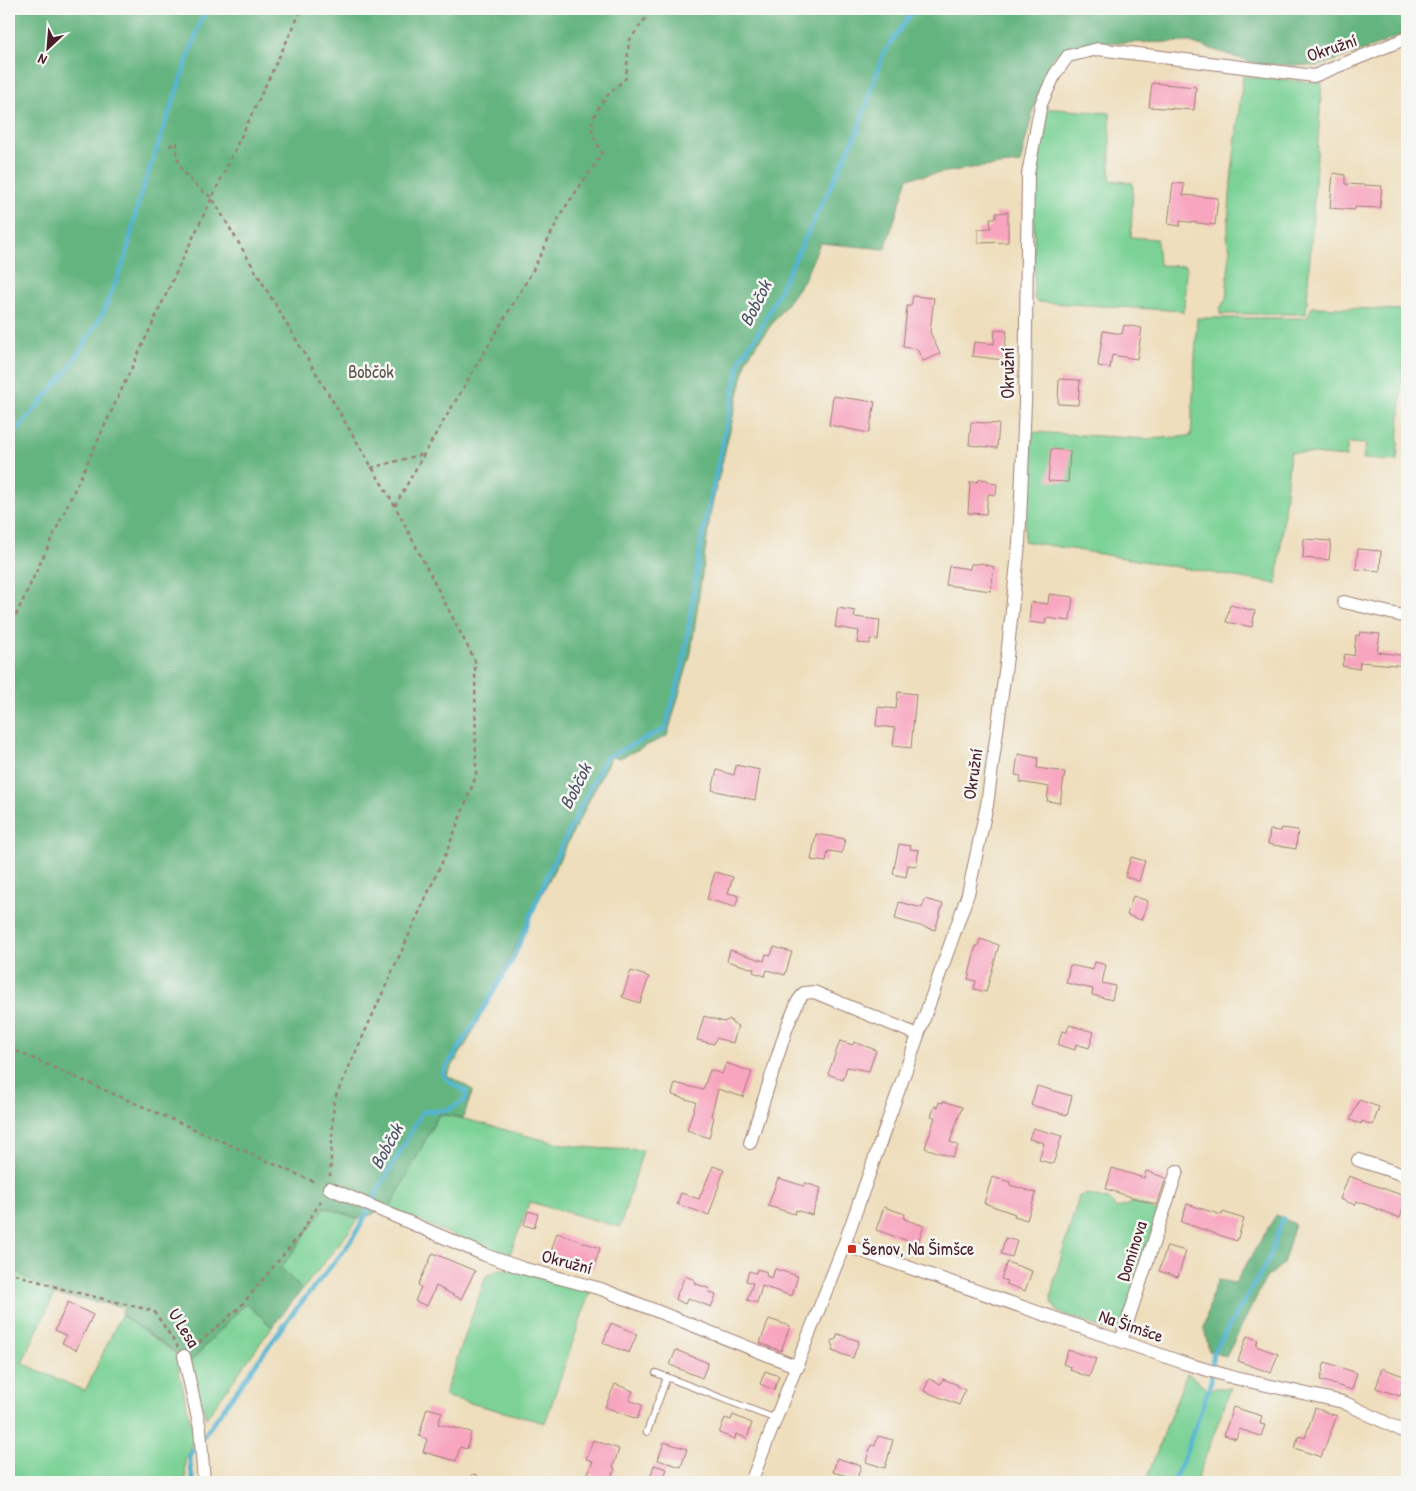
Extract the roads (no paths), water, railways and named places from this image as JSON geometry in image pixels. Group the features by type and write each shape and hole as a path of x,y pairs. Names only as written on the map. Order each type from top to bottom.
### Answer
{"street":[{"name":"Okružní","path":"751,1482 798,1367 844,1246 968,894 987,805 1007,657 1019,544 1025,403 1028,174 1041,104 1055,74 1068,56 1098,49 1314,76 1407,38"},
{"path":"1344,602 1407,617"},
{"path":"750,1143 787,1027 798,1000 804,993 814,992 918,1035"},
{"path":"1358,1160 1407,1176"},
{"name":"Dominova","path":"1121,1341 1177,1171"},
{"name":"Okružní","path":"329,1188 485,1255 522,1268 601,1289 798,1367"},
{"name":"Na Šimšce","path":"844,1246 1235,1378 1343,1402 1407,1433"},
{"name":"U Lesa","path":"184,1356 200,1428 204,1482"}],"lane":[{"path":"656,1373 776,1419"},
{"path":"647,1432 667,1377"}],"waterway":[{"path":"9,440 68,370 102,315 125,259 140,197 205,9"},
{"name":"Bobčok","path":"203,1437 292,1314 346,1248 362,1223 422,1112 448,1110 466,1100 466,1091 452,1084 442,1074 513,959 550,869 605,758 665,729 683,665 701,543 741,358 759,332 857,133 883,54 914,9"},
{"path":"1173,1482 1184,1458 1211,1382 1213,1353 1268,1261 1283,1218"},
{"name":"Bobčok","path":"193,1482 189,1456 198,1443"}],"place":[{"name":"Šenov, Na Šimšce","path":"852,1249"}]}
